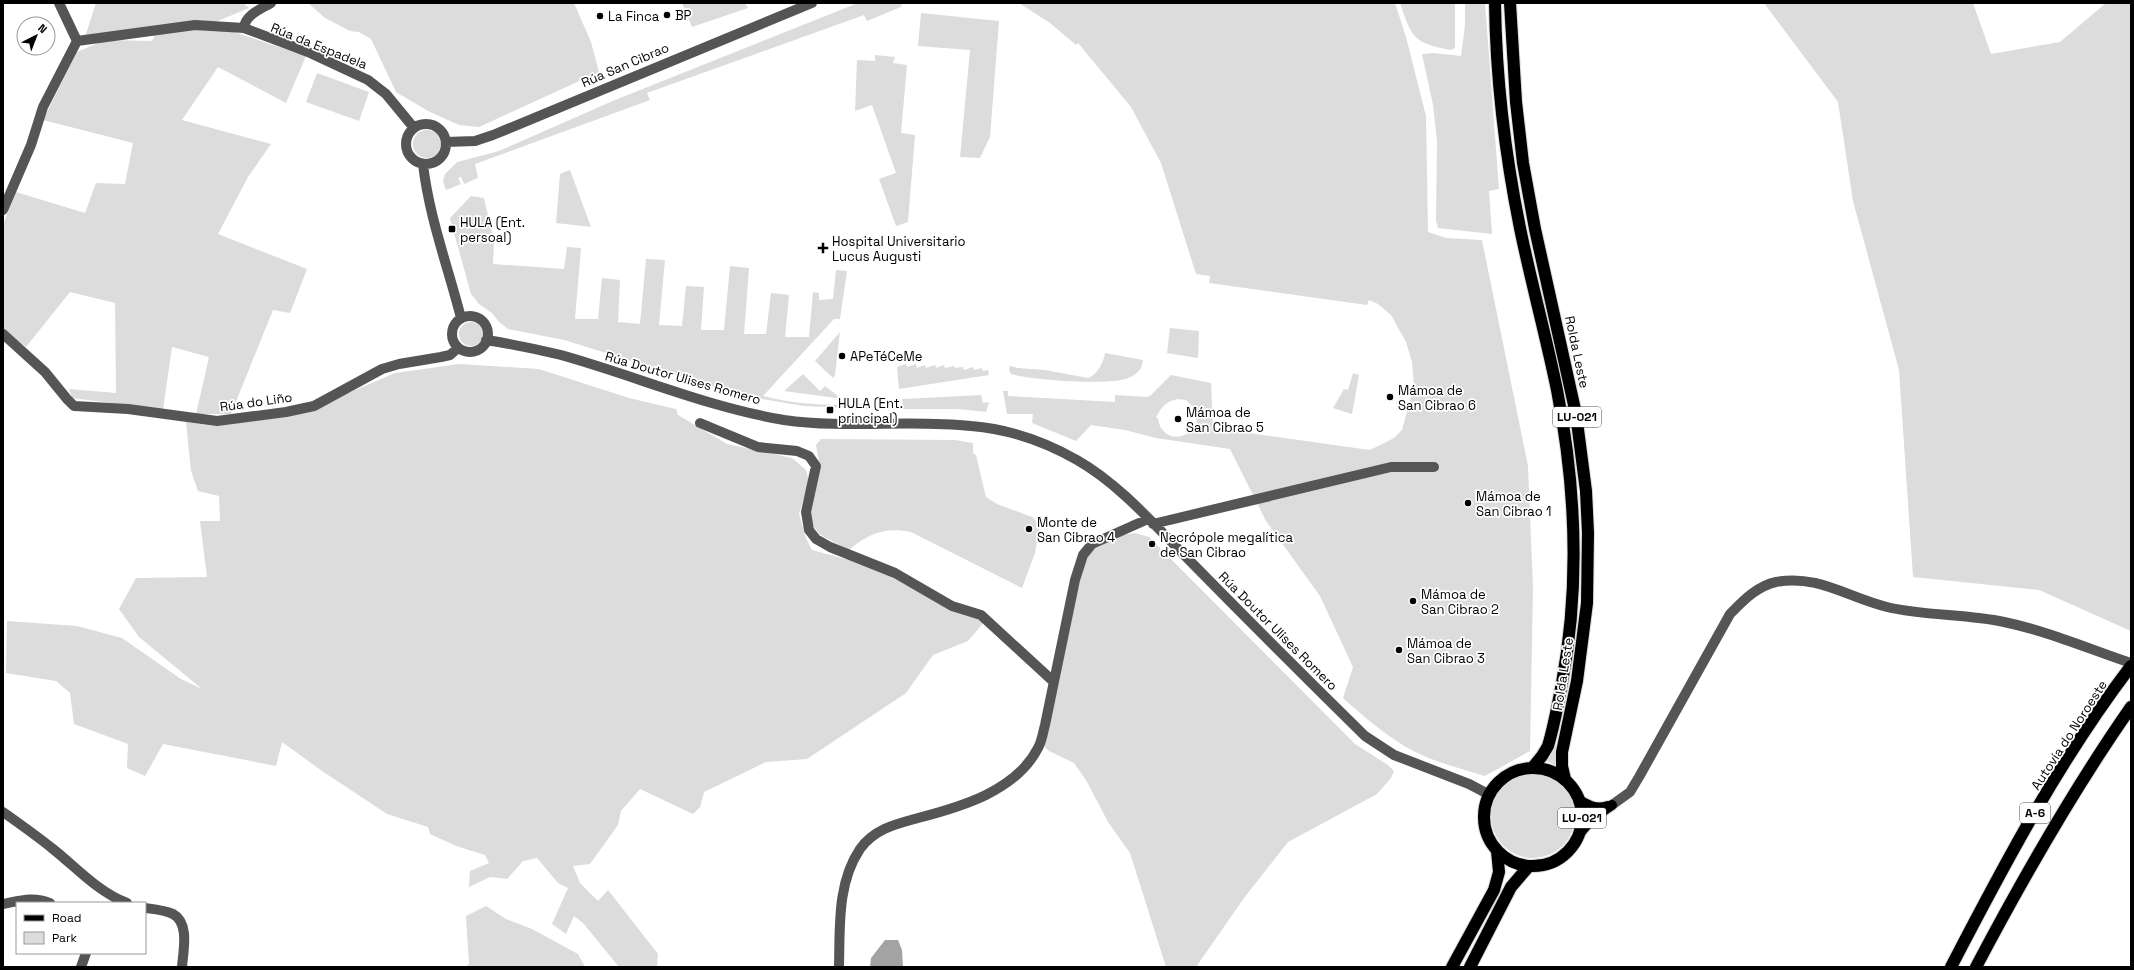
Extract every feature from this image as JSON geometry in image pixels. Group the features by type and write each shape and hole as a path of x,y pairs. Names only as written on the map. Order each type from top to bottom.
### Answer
{"highway":[{"name":"Rolda Leste","path":"1495,3 1498,76 1505,137 1521,233 1562,415 1569,464 1573,527 1572,598 1564,670 1550,740 1542,756 1533,767"},
{"name":"Rolda Leste","path":"1510,3 1516,102 1525,170 1537,235 1576,414 1586,498 1588,556 1587,603 1576,687 1562,752 1562,766 1565,779"},
{"name":"Autovía do Noroeste","path":"1951,967 2012,851 2073,750 2131,666"},
{"name":"A-6","path":"1976,967 2037,854 2084,775 2131,707"},
{"name":"Rolda Leste","path":"1533,767 1544,768 1565,779 1574,789 1579,800 1582,816 1580,833 1572,847 1560,858 1545,865 1529,866 1512,861 1497,851 1489,841 1485,830 1484,806 1488,794 1496,783 1507,774 1519,769 1533,767"},
{"name":"Rolda Leste","path":"1452,967 1494,890 1499,872 1497,851"},
{"path":"1470,967 1511,887 1529,866"}],"main road":[{"path":"1579,800 1591,807 1600,808 1612,804"},
{"path":"1580,833 1592,819 1612,804"}],"street":[{"path":"3,210 31,145 43,107 77,41 60,3"},
{"name":"Rúa da Espadela","path":"244,28 244,22 251,15 271,3"},
{"name":"Rúa San Cibrao","path":"446,142 475,141 493,135 812,3"},
{"name":"Rúa da Espadela","path":"77,41 195,25 244,28 308,52 368,80 386,94 414,128"},
{"path":"422,124 433,125 441,131 446,142 445,150 439,159 432,163 423,164 415,161 406,149 406,141 414,128 422,124"},
{"path":"423,164 426,192 431,213 461,318"},
{"path":"471,316 481,320 487,329 486,340 477,350 467,352 458,348 452,338 452,332 456,322 461,318 471,316"},
{"name":"Rúa do Liño","path":"3,334 45,372 66,399 74,406 128,409 217,421 286,412 314,406 382,369 399,364 441,358 450,355 458,348"},
{"name":"Rúa Doutor Ulises Romero","path":"486,340 561,355 726,407 786,420 844,424 967,425 1026,436 1077,460 1105,478 1365,736 1394,755 1469,784 1488,794"},
{"path":"700,424 758,447 797,451 809,456 816,466 806,512 809,530 816,539 830,547 895,573 952,606 981,615 1054,682"},
{"path":"839,967 844,887 852,864 861,848 876,832 891,825 945,811 984,795 1012,780 1026,765 1038,748 1054,682 1075,580 1083,556 1092,544 1151,522 1392,467 1434,467"},
{"path":"1612,804 1630,792 1730,614 1748,596 1775,582 1802,580 1828,585 1865,601 1888,607 2003,622 2031,628 2131,663"},
{"path":"3,812 53,849 110,900 121,902"},
{"path":"3,904 25,899 37,899 47,902"},
{"path":"146,908 173,914 178,919 184,929 182,967"},
{"path":"81,967 86,954"}],"green space":[{"path":"96,3 243,3 249,8 218,21 85,37"},
{"path":"308,3 574,3 591,42 599,72 479,127 459,125 428,111 396,92 371,39 359,32 350,31 325,18"},
{"path":"682,3 745,3 748,8 692,27"},
{"path":"858,3 902,3 901,7 867,21 864,15 647,93 650,100 475,164 478,178 464,184 461,177 458,178 461,184 446,190 443,181 445,174 457,162 499,151 615,100"},
{"path":"1019,3 1395,3 1406,37 1426,116 1428,232 1446,238 1482,240 1528,466 1533,588 1530,751 1485,776 1455,767 1415,752 1373,724 1343,698 1353,667 1320,596 1266,521 1230,449 1156,438 1125,430 1091,425 1076,441 1032,423 1033,414 1007,414 1003,391 1008,391 1008,396 1115,402 1115,395 1147,397 1151,395 1171,375 1211,383 1213,428 1370,450 1394,438 1402,430 1414,386 1412,362 1406,342 1391,315 1378,304 1369,300 1367,305 1209,283 1210,276 1196,274 1161,163 1131,107 1078,43 1076,45 1050,23","holes":["1178,399 1186,400 1195,409 1197,425 1195,425 1191,431 1185,435 1168,435 1163,431 1158,418 1156,418 1158,414 1164,405 1170,401"]},
{"path":"1400,3 1455,3 1455,48 1451,50 1422,42 1416,37 1408,25"},
{"path":"1465,3 1485,3 1499,189 1489,191 1492,234 1438,228 1436,220 1437,141 1433,105 1422,54 1434,53 1461,56 1465,25"},
{"path":"1764,3 1973,3 1991,54 2060,42 2106,3 2131,3 2131,631 2039,590 1913,577 1899,370 1853,201 1838,102"},
{"path":"921,13 999,21 990,137 980,158 960,157 970,50 918,46"},
{"path":"198,28 231,31 306,56 286,103 218,67 182,120 271,144 248,177 218,234 307,269 290,313 273,310 231,414 196,414 209,357 172,347 163,410 72,398 69,389 116,393 115,303 70,292 26,347 3,329 3,224 16,192 85,213 96,183 125,184 133,143 43,120 77,52 105,40 152,41 156,33"},
{"path":"875,55 895,57 893,63 907,65 901,133 915,135 908,222 896,226 879,179 896,173 872,105 855,111 857,60 875,61"},
{"path":"317,73 369,92 359,121 306,102"},
{"path":"427,130 437,134 441,144 437,154 427,158 417,154 413,144 417,134"},
{"path":"570,170 591,227 556,223 560,174"},
{"path":"471,196 484,198 494,241 493,264 564,269 567,247 581,248 575,319 598,319 602,278 620,280 618,322 640,324 646,259 665,260 659,325 682,326 686,286 704,287 701,330 724,330 730,266 749,268 744,334 766,334 771,293 789,295 785,337 809,337 813,292 819,293 819,300 833,299 836,270 847,271 840,319 834,319 763,396 816,404 870,404 871,409 804,406 745,396 564,340 508,329 499,322 492,313 479,304 471,294 450,218"},
{"path":"471,322 479,326 483,334 479,342 471,346 463,342 459,334 463,326"},
{"path":"1170,328 1199,331 1198,358 1167,353"},
{"path":"840,332 835,375 833,378 815,361"},
{"path":"1105,353 1143,360 1140,369 1131,377 1105,382 1035,378 1011,374 1009,370 1010,366 1045,370 1088,378 1100,368"},
{"path":"459,364 539,369 629,398 676,409 678,415 727,444 792,458 806,470 809,481 799,514 806,538 812,550 871,566 953,609 985,621 968,641 933,655 906,693 807,759 766,762 704,792 700,807 693,814 640,789 621,811 618,825 590,864 573,866 580,883 598,901 608,890 658,954 657,967 619,967 583,923 574,916 566,934 552,924 568,888 558,883 537,858 523,861 507,879 490,877 469,887 470,871 489,863 485,855 456,846 430,834 428,827 387,814 322,771 282,742 276,766 163,744 145,776 127,768 128,744 74,724 70,693 56,681 6,673 7,621 77,626 122,638 181,679 202,689 139,637 119,609 136,578 207,577 200,521 220,521 219,496 198,491 191,471 186,422 214,426 318,406 395,373"},
{"path":"906,364 907,367 916,364 917,368 925,365 926,368 935,365 936,368 944,365 945,368 954,366 955,368 963,367 964,370 973,367 974,370 982,368 983,371 988,370 989,375 899,389 897,367"},
{"path":"1353,373 1359,375 1352,414 1333,408 1344,389 1348,390"},
{"path":"803,374 820,391 825,386 838,396 836,398 784,391"},
{"path":"981,395 983,403 989,402 986,412 958,409 903,409 902,399"},
{"path":"821,439 955,440 973,443 973,453 976,455 986,497 997,504 1032,517 1040,525 1035,553 1022,588 911,532 893,530 878,533 863,539 849,550 819,534 814,527 810,513 820,468 816,445"},
{"path":"1135,533 1149,537 1355,744 1388,765 1394,771 1391,778 1377,794 1288,842 1244,898 1196,967 1166,967 1130,853 1108,822 1086,780 1074,763 1049,751 1042,744 1082,570 1087,556 1096,546 1108,540 1122,535"},
{"path":"1555,744 1556,747 1555,765 1546,761"},
{"path":"1525,774 1541,774 1557,781 1568,792 1575,808 1575,824 1572,832 1563,846 1557,851 1541,858 1525,858 1509,851 1498,840 1491,824 1491,808 1498,792 1509,781"},
{"path":"486,906 506,919 532,929 578,954 585,967 466,967 469,964 466,916"}],"shaded area":[{"path":"885,940 898,940 902,950 903,967 870,967 871,958"}],"place":[{"name":"BP","path":"667,15"},
{"name":"La Finca","path":"600,16"},
{"name":"HULA (Ent. persoal)","path":"452,229"},
{"name":"Hospital Universitario Lucus Augusti","path":"823,248"},
{"name":"APeTéCeMe","path":"842,356"},
{"name":"Mámoa de San Cibrao 6","path":"1390,397"},
{"name":"HULA (Ent. principal)","path":"830,410"},
{"name":"Mámoa de San Cibrao 5","path":"1178,419"},
{"name":"Mámoa de San Cibrao 1","path":"1468,503"},
{"name":"Monte de San Cibrao 4","path":"1029,529"},
{"name":"Necrópole megalítica de San Cibrao","path":"1152,544"},
{"name":"Mámoa de San Cibrao 2","path":"1413,601"},
{"name":"Mámoa de San Cibrao 3","path":"1399,650"}]}
